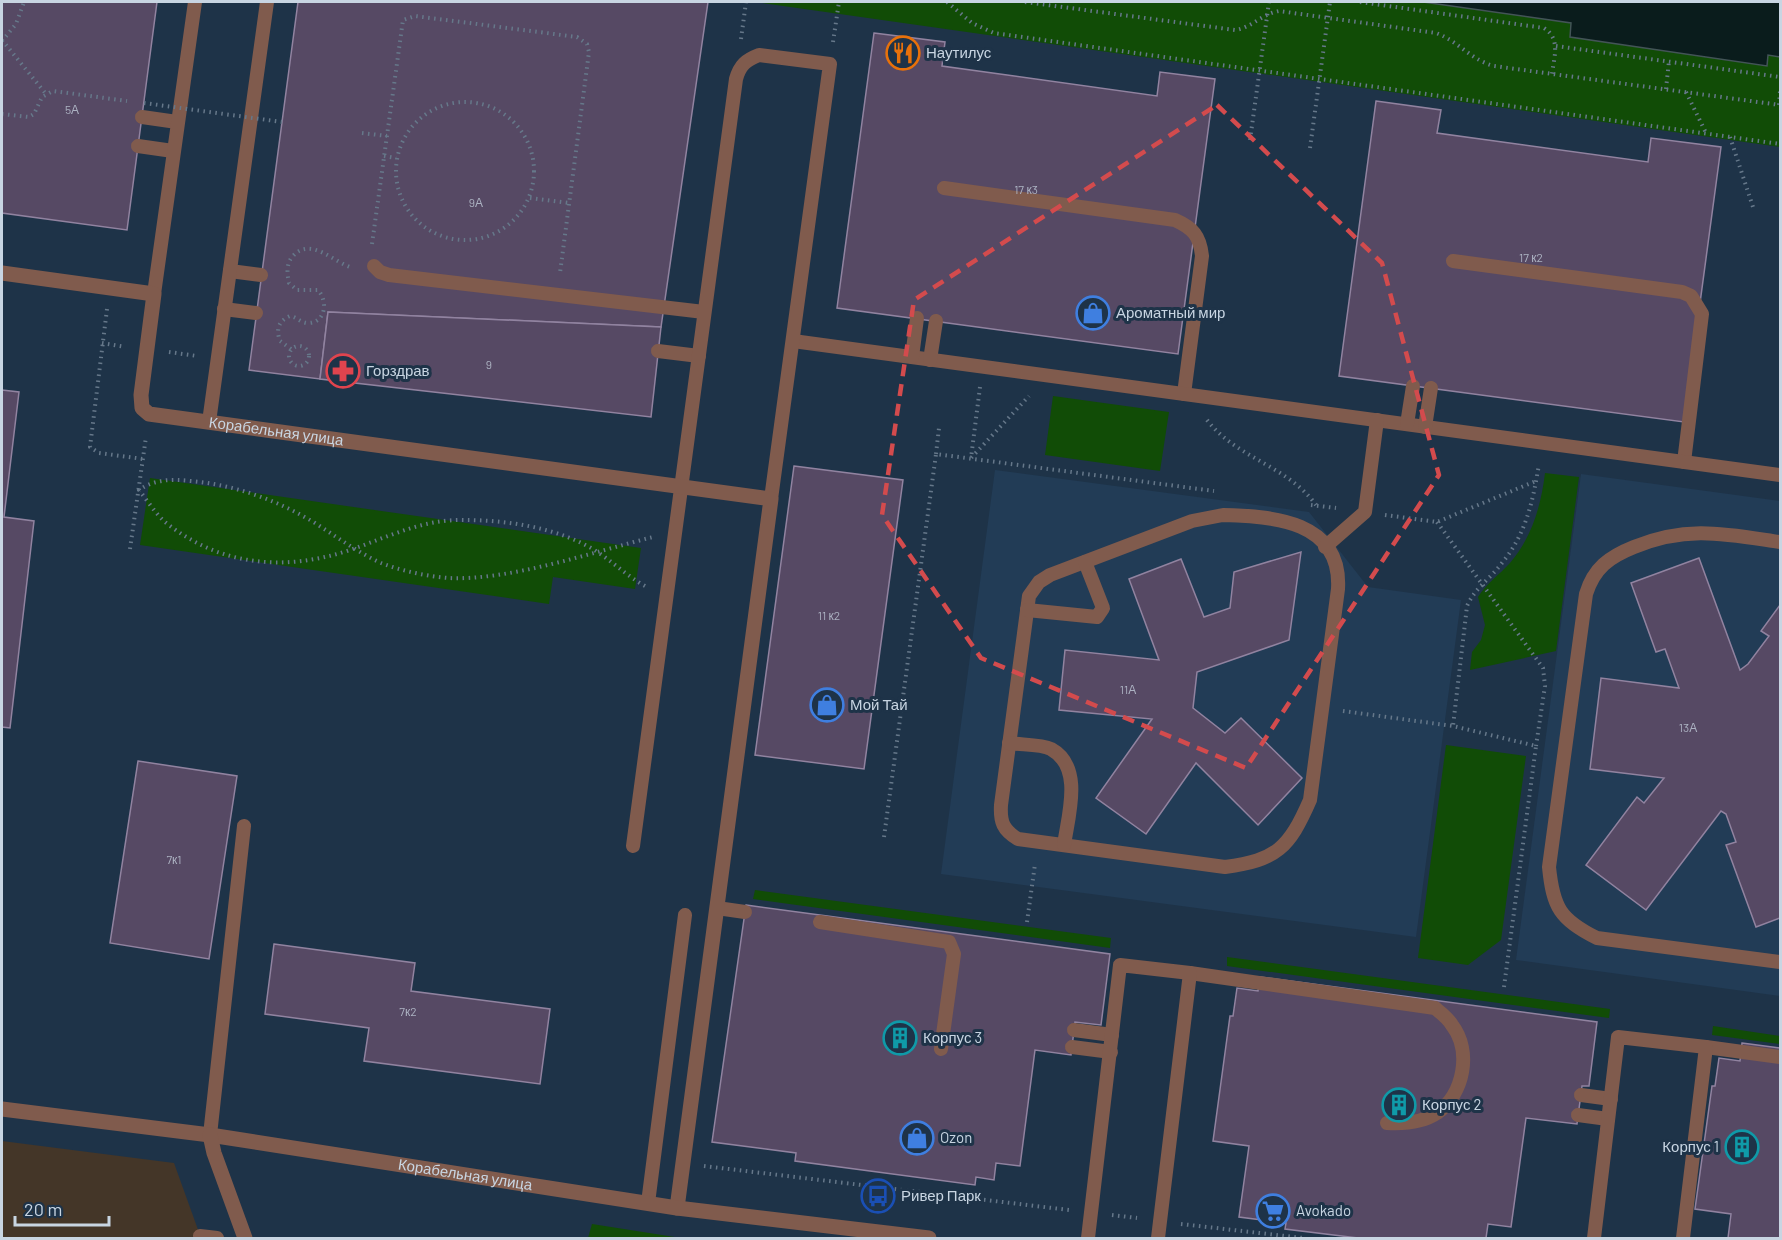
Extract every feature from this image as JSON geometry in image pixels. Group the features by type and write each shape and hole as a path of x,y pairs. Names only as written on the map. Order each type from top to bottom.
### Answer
{"street":[{"path":"2,273 154,294 141,395 142,408 148,414"},
{"name":"Корабельная улица","path":"148,414 771,499"},
{"path":"677,1208 771,499"},
{"name":"Корабельная улица","path":"2,1109 210,1135 677,1208 929,1239"},
{"path":"210,1135 214,1153 245,1239"}],"lane":[{"path":"154,294 195,2"},
{"path":"209,422 267,2"},
{"path":"633,846 736,79 740,67 748,59 759,55 830,64 771,499"},
{"path":"142,117 177,122"},
{"path":"138,146 173,150"},
{"path":"944,188 1175,220 1188,225 1201,243 1202,256 1186,394"},
{"path":"1453,261 1682,292 1690,296 1702,314 1684,462"},
{"path":"374,266 389,275 704,312"},
{"path":"230,271 261,275"},
{"path":"224,309 256,313"},
{"path":"912,357 917,318"},
{"path":"930,360 936,321"},
{"path":"793,341 1780,475"},
{"path":"658,351 699,356"},
{"path":"1407,424 1413,386"},
{"path":"1425,427 1431,388"},
{"path":"1325,547 1365,512 1377,420"},
{"path":"1223,514 1301,525 1315,534 1331,555 1338,577 1310,800 1296,833 1280,849 1254,863 1226,867 1018,839 1005,828 1000,819 1001,805 1029,596 1039,582 1085,562 1192,521 1223,514"},
{"path":"1780,542 1706,532 1676,533 1658,537 1601,564 1591,579 1586,594 1549,867 1552,896 1561,914 1575,928 1597,938 1780,962"},
{"path":"1027,610 1090,619 1100,614 1103,608 1085,562"},
{"path":"1009,743 1050,748 1063,759 1070,771 1071,787 1064,845"},
{"path":"210,1135 244,826"},
{"path":"717,908 745,912"},
{"path":"648,1203 685,915"},
{"path":"820,922 949,942 954,954 941,1048"},
{"path":"1088,1239 1120,965 1435,1008 1453,1025 1463,1054 1461,1081 1451,1098 1437,1113 1423,1120 1404,1124 1387,1123"},
{"path":"1158,1239 1190,974"},
{"path":"1074,1030 1112,1035"},
{"path":"1594,1239 1618,1036 1780,1057"},
{"path":"1072,1047 1110,1052"},
{"path":"1683,1239 1693,1195 1706,1047"},
{"path":"1581,1095 1611,1099"},
{"path":"1578,1115 1608,1119"},
{"path":"200,1236 217,1239"}],"path":[{"path":"24,2 16,24 2,41 46,93"},
{"path":"830,64 839,2"},
{"path":"947,2 972,23 994,33 1780,144"},
{"path":"1025,2 1235,30 1249,26 1268,14 1279,11 1436,33 1453,40 1480,62 1552,74 1780,105 1780,91"},
{"path":"1250,140 1269,2"},
{"path":"1310,148 1330,2"},
{"path":"1360,2 1536,26 1550,32 1556,46 1552,74"},
{"path":"291,349 289,355 294,365 300,366 309,360 310,354 302,346 291,349 280,342 278,328 281,322 290,316 306,323 317,320 325,304 318,290 297,290 289,283 287,268 291,257 304,249 314,249 350,268 374,266 371,252 401,27 408,16 584,40 589,52 557,294"},
{"path":"1556,46 1780,77"},
{"path":"1665,89 1669,62"},
{"path":"2,114 29,117 34,114 46,93 53,91 282,122"},
{"path":"1686,92 1707,133"},
{"path":"456,102 485,104 510,118 528,141 534,170 530,198 513,222 488,237 459,241 431,232 410,214 397,187 396,158 408,131 429,111 456,102"},
{"path":"362,133 387,136"},
{"path":"1730,137 1753,207"},
{"path":"384,156 396,158"},
{"path":"530,198 569,203"},
{"path":"110,288 90,447 99,453 143,459"},
{"path":"982,367 970,458 1048,375"},
{"path":"1186,394 1222,437 1291,479 1317,505"},
{"path":"130,549 148,414"},
{"path":"936,454 939,428"},
{"path":"1453,726 1467,606 1482,583 1500,566 1522,534 1533,504 1542,443"},
{"path":"139,490 149,483 169,479 207,483 245,491 281,505 353,549 383,563 413,573 448,578 486,577 675,531"},
{"path":"1504,987 1545,686 1543,668 1437,522 1536,481"},
{"path":"139,490 163,520 195,543 241,560 284,564 322,559 353,549 389,533 430,523 463,520 515,523 559,535 595,551 624,573 666,598"},
{"path":"1322,708 1453,726 1536,746"},
{"path":"1027,922 1032,886"},
{"path":"682,1164 1302,1239"}],"highlighted area":[{"path":"1217,105 1382,263 1439,475 1246,768 981,658 882,515 914,300"}],"shaded area":[{"path":"1423,2 1780,2 1780,57 1768,55 1767,66 1570,37 1571,23"},
{"path":"995,470 1309,512 1368,587 1461,600 1416,937 941,874"},
{"path":"1581,474 1780,501 1780,996 1516,960"},
{"path":"2,1141 174,1163 201,1238 2,1238"}],"green space":[{"path":"755,2 1423,2 1572,23 1570,36 1767,66 1768,55 1780,57 1780,147"},
{"path":"1053,396 1169,412 1160,471 1045,455"},
{"path":"1545,473 1579,477 1556,651 1470,670 1472,652 1481,640 1485,625 1478,597 1518,553 1530,532 1538,509"},
{"path":"150,478 641,548 635,589 553,577 549,604 140,545"},
{"path":"1446,745 1526,756 1501,940 1468,965 1418,958"},
{"path":"755,890 1111,938 1110,948 753,899"},
{"path":"1227,957 1610,1009 1609,1018 1227,966"},
{"path":"1713,1026 1780,1036 1780,1044 1712,1035"},
{"path":"592,1224 681,1238 588,1238"}],"building":[{"path":"2,2 157,2 127,230 2,213"},
{"path":"298,2 708,2 661,327 328,312 320,379 249,370"},
{"path":"874,33 945,42 942,66 1157,96 1160,72 1215,79 1178,354 837,308"},
{"path":"1376,101 1441,110 1437,133 1648,162 1651,138 1721,147 1684,422 1339,376"},
{"path":"328,312 661,327 651,417 320,379"},
{"path":"2,390 19,392 4,517 34,521 10,728 2,727"},
{"path":"794,466 903,480 864,769 755,755"},
{"path":"1301,552 1289,640 1197,672 1193,708 1225,733 1241,718 1302,778 1258,825 1196,763 1146,834 1096,798 1152,719 1059,710 1065,650 1159,660 1129,579 1181,559 1204,617 1230,608 1234,572"},
{"path":"1699,558 1740,670 1748,664 1769,636 1761,631 1780,605 1780,918 1756,927 1726,845 1736,842 1726,814 1721,811 1646,910 1586,865 1637,797 1644,803 1664,778 1590,769 1601,678 1679,688 1665,649 1656,652 1631,583"},
{"path":"138,761 237,776 209,959 110,943"},
{"name":"Корпус 3","path":"746,905 1110,954 1101,1025 1075,1022 1071,1055 1035,1050 1020,1166 996,1163 994,1180 976,1177 975,1185 795,1161 796,1153 712,1142"},
{"path":"274,944 415,963 411,991 550,1009 540,1084 364,1061 369,1028 265,1014"},
{"name":"Корпус 2","path":"1260,977 1597,1022 1589,1086 1582,1086 1577,1124 1526,1118 1511,1227 1488,1224 1486,1238 1358,1238 1285,1229 1286,1223 1239,1217 1249,1146 1213,1141 1230,1016 1233,1016 1237,988 1258,991"},
{"name":"Корпус 1","path":"1742,1043 1780,1048 1780,1238 1728,1238 1731,1214 1695,1209 1712,1086 1715,1086 1719,1058 1740,1061"}],"place":[{"name":"Наутилус","path":"903,53"},
{"name":"Ароматный мир","path":"1093,313"},
{"name":"Горздрав","path":"343,371"},
{"name":"Мой Тай","path":"827,705"},
{"name":"Корпус 3","path":"900,1038"},
{"name":"Корпус 2","path":"1399,1105"},
{"name":"Ozon","path":"917,1138"},
{"name":"Корпус 1","path":"1742,1147"},
{"name":"Ривер Парк","path":"878,1196"},
{"name":"Avokado","path":"1273,1211"}]}
